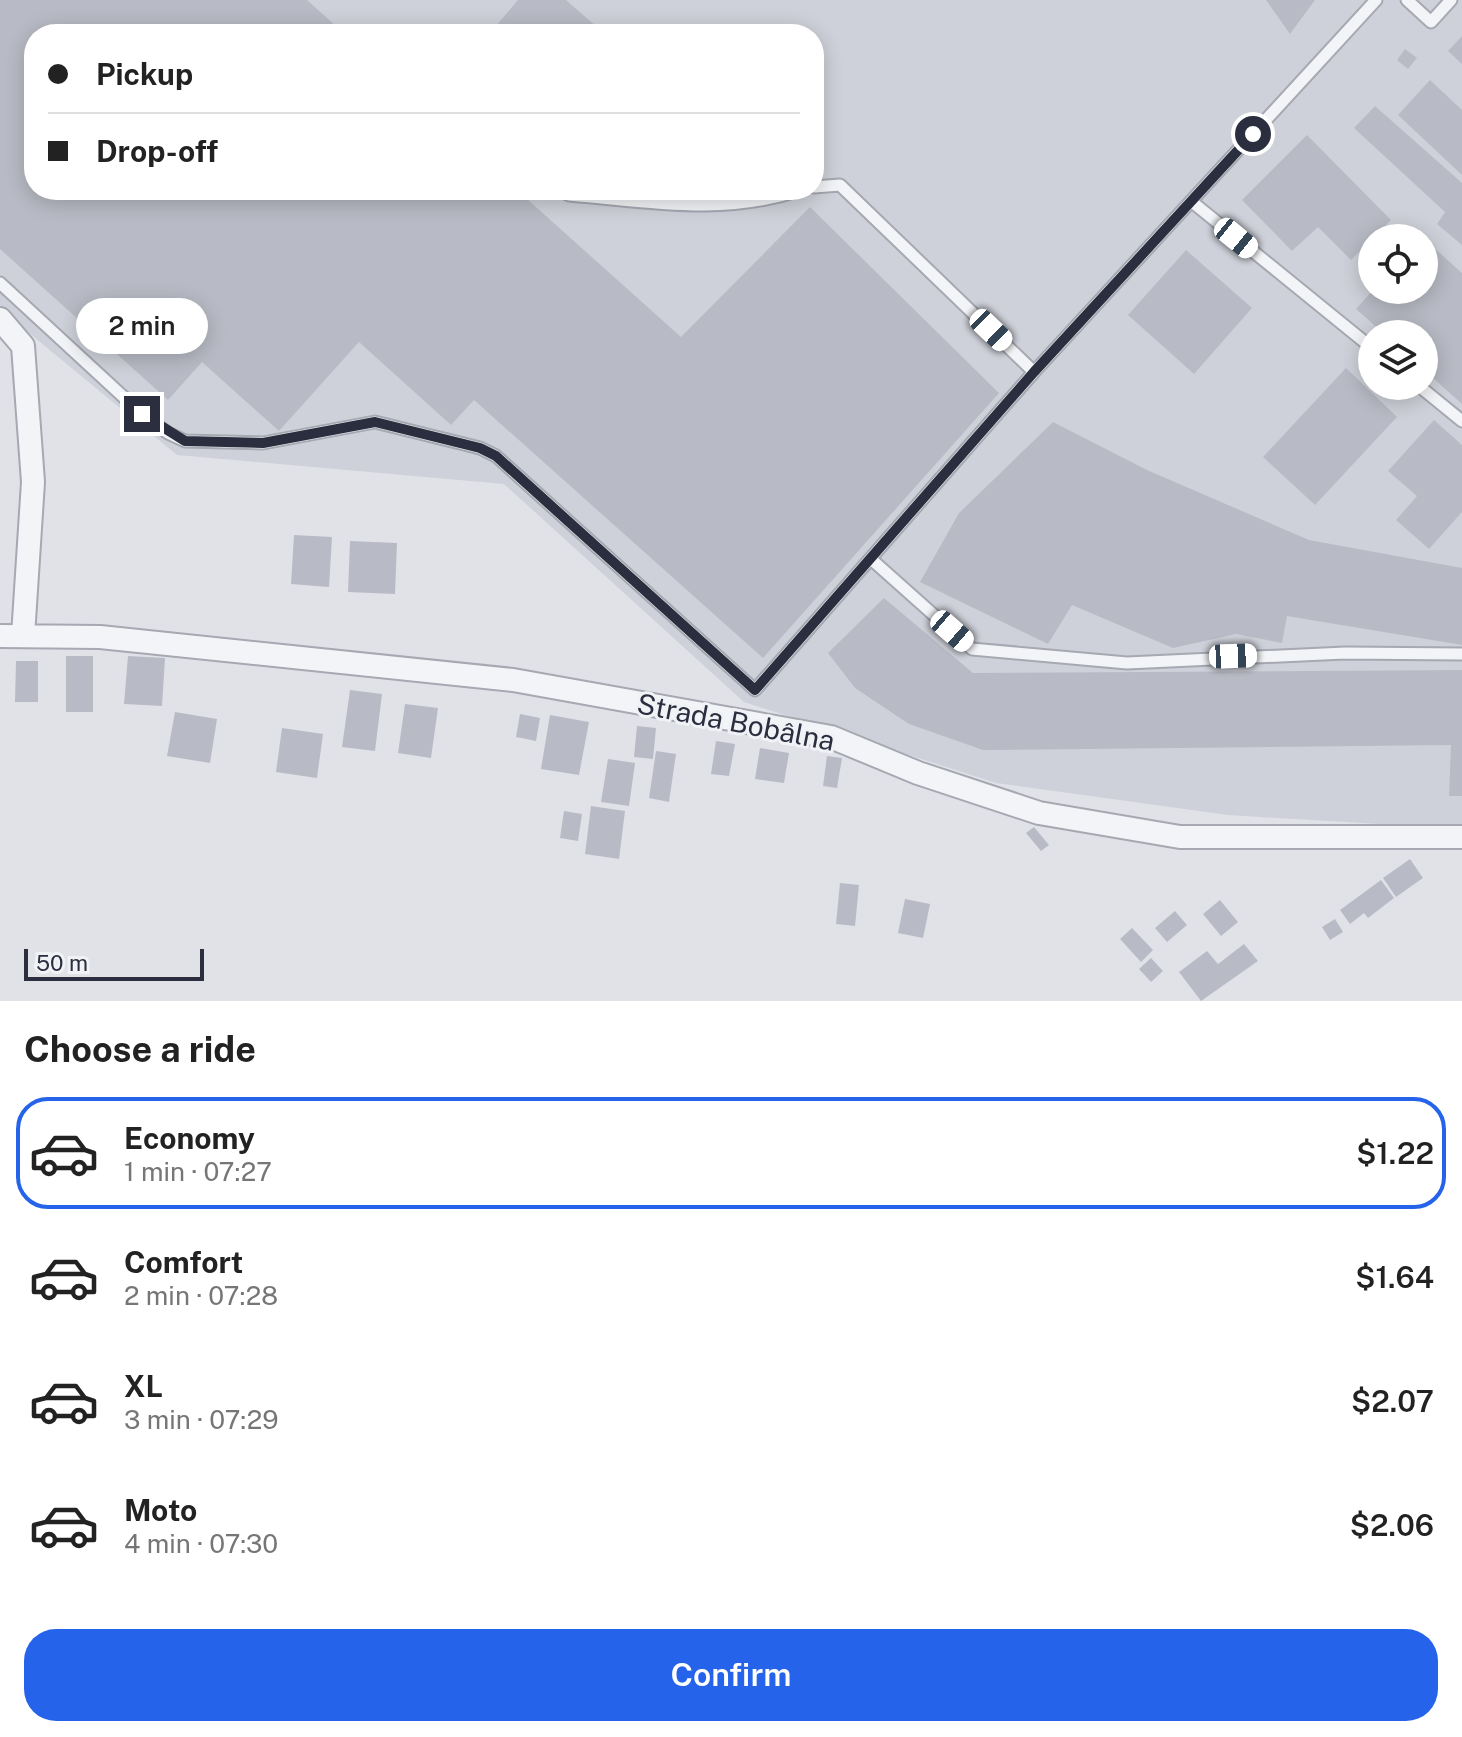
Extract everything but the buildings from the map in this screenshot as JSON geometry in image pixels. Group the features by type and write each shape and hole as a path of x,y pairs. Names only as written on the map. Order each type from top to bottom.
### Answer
{"street":[{"path":"0,319 23,346 32,467 23,636"},
{"name":"Strada Bobâlna","path":"0,636 100,637 527,683 831,737 918,773 1039,813 1180,837 1462,837"}],"lane":[{"path":"0,283 142,414 185,441 263,443 375,422 480,448 496,456 755,690 1034,372 1376,0"},
{"path":"1407,0 1431,22 1451,0"},
{"path":"824,186 840,185 1034,372"},
{"path":"628,200 710,207 744,205 763,200"},
{"path":"1191,201 1358,337"},
{"path":"1436,400 1462,421"},
{"path":"871,559 972,649 1127,663 1345,653 1462,654"}],"shaded area":[{"path":"0,0 1462,0 1462,829 1228,815 996,783 744,702 504,484 177,455 0,309"}],"route":[{"path":"142,414 185,441 263,443 375,422 480,448 496,456 755,690 1034,372 1253,134"}]}
